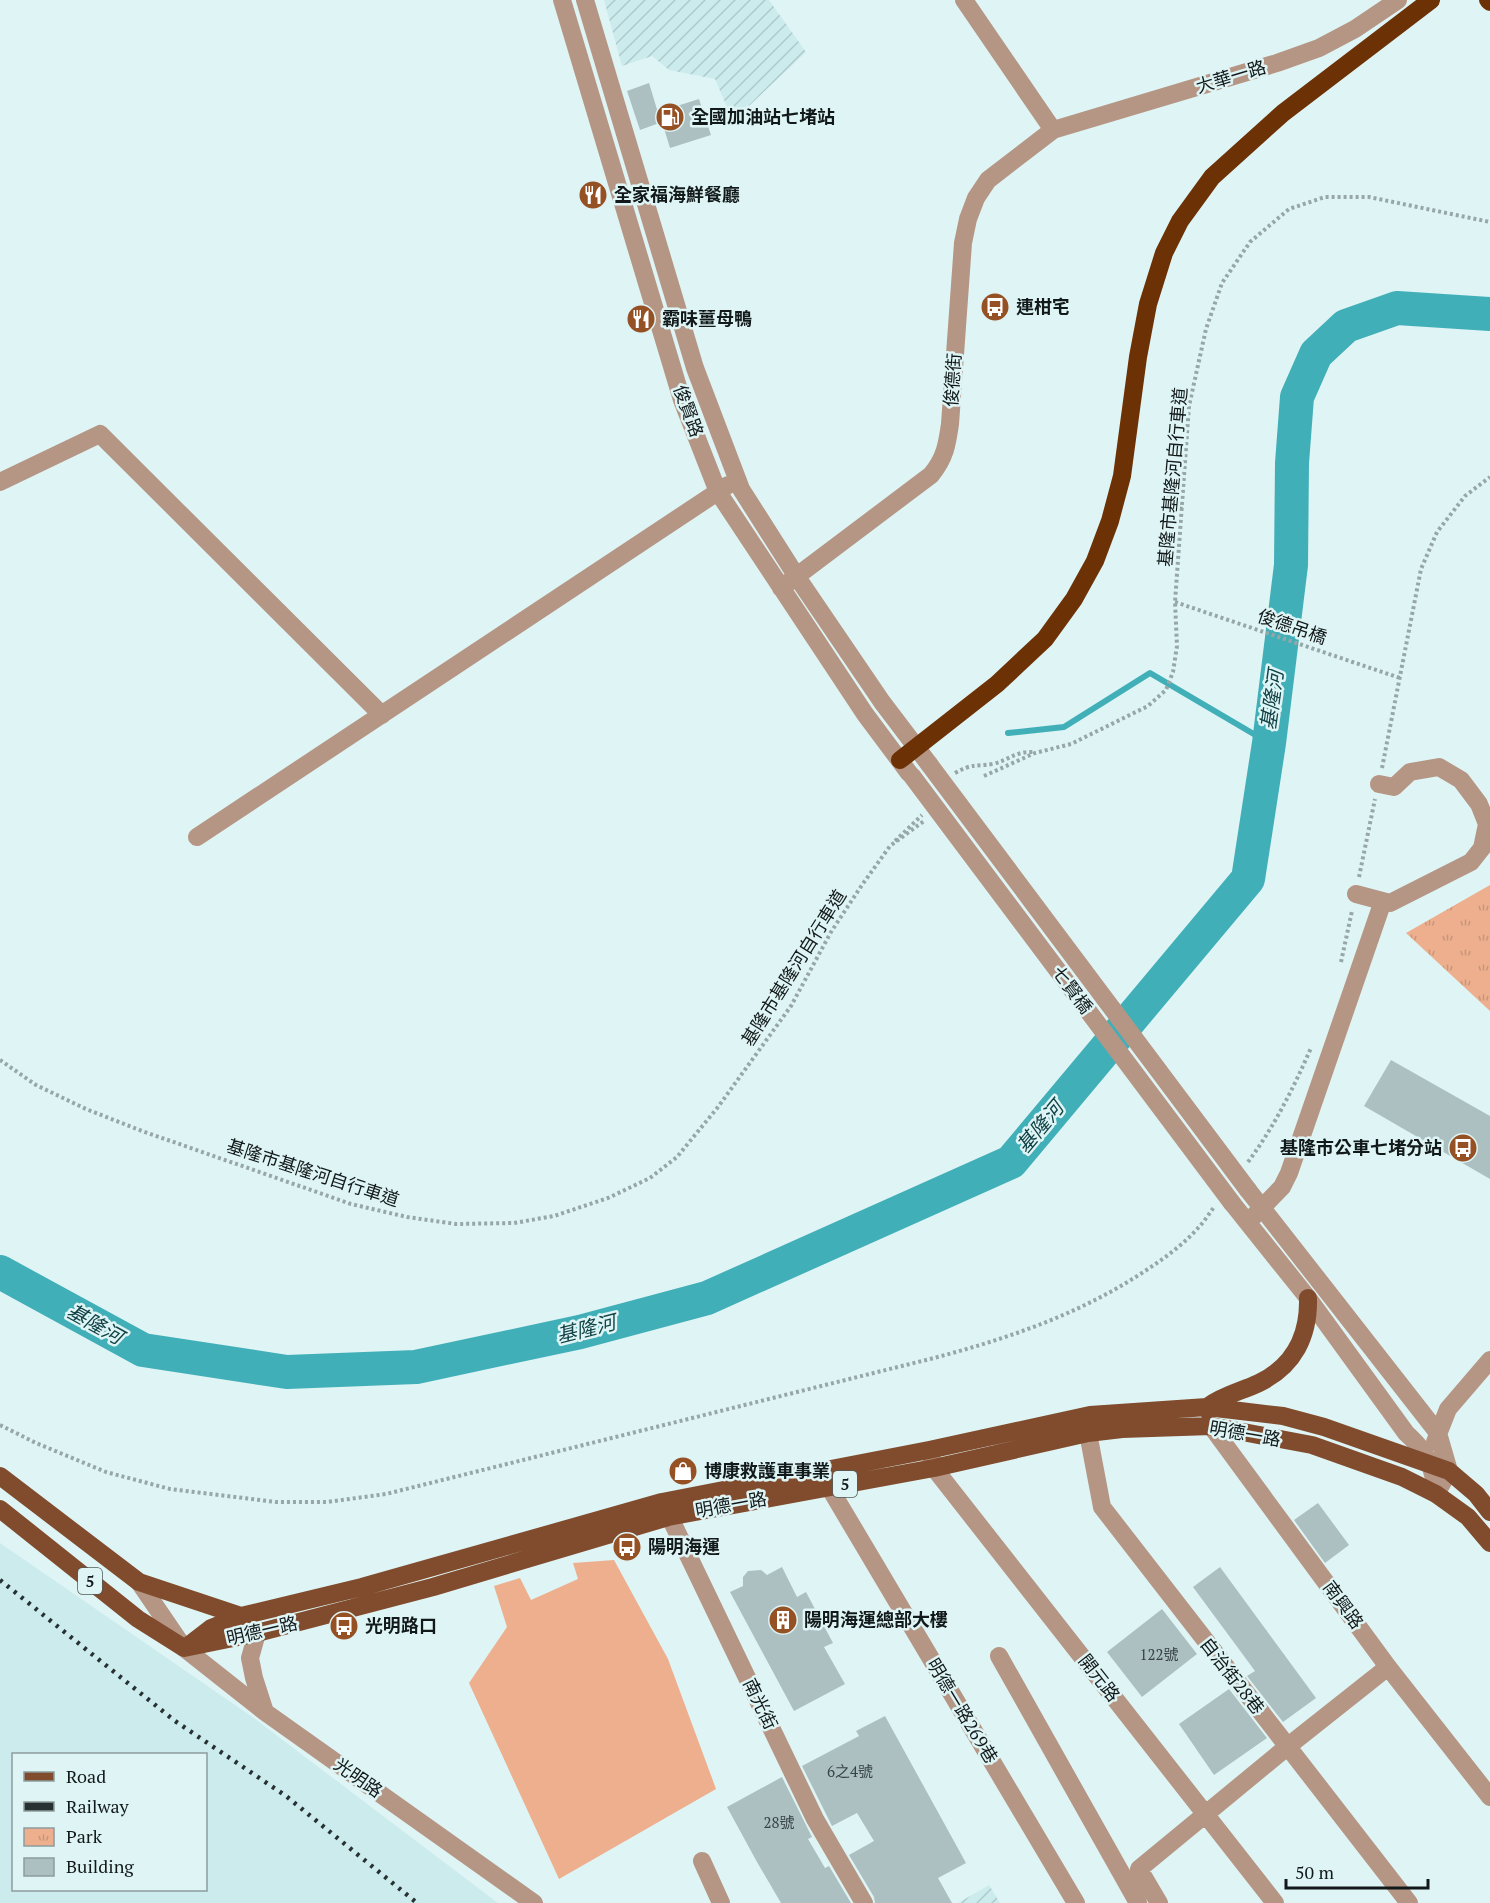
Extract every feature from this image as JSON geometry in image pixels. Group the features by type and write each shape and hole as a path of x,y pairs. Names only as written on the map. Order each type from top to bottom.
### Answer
{"highway":[{"path":"900,760 997,684 1045,639 1074,599 1095,561 1110,521 1122,476 1138,357 1148,304 1164,253 1180,221 1212,177 1283,112 1431,0"}],"main road":[{"path":"1207,1407 1228,1394 1258,1384 1286,1364 1306,1330 1308,1298"},
{"name":"南興路","path":"1207,1407 1211,1426"},
{"name":"明德一路","path":"241,1616 665,1509 1090,1414 1207,1407 1283,1416 1324,1427 1449,1471 1476,1494 1490,1512"},
{"name":"明德一路","path":"184,1648 257,1633 433,1587 665,1509 829,1487 934,1468 1088,1433 1122,1429 1211,1426 1312,1445 1402,1477 1436,1494 1468,1517 1490,1543"},
{"name":"5","path":"0,1476 139,1582"},
{"name":"5","path":"0,1509 138,1619 184,1648 211,1628 241,1616"},
{"path":"139,1582 241,1616"}],"street":[{"name":"俊賢路","path":"562,0 682,400 718,492 865,714 912,776"},
{"name":"俊賢路","path":"585,0 695,368 741,489 797,577 882,702 929,764"},
{"path":"964,0 1053,130"},
{"name":"大華一路","path":"1053,130 1319,48 1355,29 1398,0"},
{"name":"俊德街","path":"781,588 931,475 940,463 947,446 963,243 968,219 976,198 988,180 1053,130"},
{"path":"0,482 100,434 382,715"},
{"path":"197,837 737,479"},
{"name":"七賢橋","path":"929,764 1248,1190 1438,1433"},
{"path":"1356,894 1390,903 1471,862 1482,848 1487,824 1479,804 1461,780 1439,767 1410,772 1394,787 1379,784"},
{"name":"七賢橋","path":"912,776 928,813 1225,1202 1247,1222 1308,1298 1407,1432 1422,1448 1430,1463"},
{"path":"1247,1222 1263,1209 1282,1187 1289,1173 1383,901"},
{"path":"1436,1494 1430,1463 1438,1433 1448,1409 1490,1360"},
{"name":"南興路","path":"1211,1426 1388,1666 1490,1797"},
{"name":"自治街28巷","path":"1088,1433 1102,1508 1408,1903"},
{"path":"1436,1494 1449,1471 1438,1433"},
{"name":"開元路","path":"929,1450 934,1468 1275,1903"},
{"name":"明德一路269巷","path":"829,1487 1076,1903"},
{"name":"南光街","path":"665,1509 815,1819 864,1903"},
{"name":"光明路","path":"139,1582 184,1648 265,1712 534,1903"},
{"path":"257,1633 250,1658 265,1712"},
{"path":"999,1656 1138,1903"},
{"path":"1159,1903 1139,1869 1388,1666"},
{"path":"702,1861 721,1903"}],"path":[{"name":"基隆市基隆河自行車道","path":"984,776 1035,753 1071,744 1148,706 1166,690 1173,672 1177,646 1175,602 1189,406 1206,329 1222,283 1250,242 1290,209 1325,197 1369,197 1490,222"},
{"path":"1341,962 1379,784 1420,569 1437,532 1465,496 1490,477"},
{"path":"1170,483 1167,506 1183,509"},
{"name":"俊德吊橋","path":"1175,602 1400,678"},
{"name":"基隆市基隆河自行車道","path":"941,780 969,765 993,764 1021,752 1035,753"},
{"name":"基隆市基隆河自行車道","path":"890,846 928,813"},
{"name":"基隆市基隆河自行車道","path":"0,1060 36,1085 86,1109 142,1131 351,1204 407,1218 456,1224 514,1223 554,1216 608,1198 651,1178 677,1157 718,1107 791,1006 831,932 890,846 902,832 928,813"},
{"path":"1246,1165 1293,1090 1311,1048"},
{"path":"0,1425 36,1443 106,1472 170,1489 276,1502 327,1502 386,1494 930,1359 1035,1328 1123,1286 1170,1254 1225,1202"}],"shaded area":[{"path":"604,0 769,0 806,52 733,121 715,79 669,70 652,56 622,66"},
{"path":"0,1543 251,1716 498,1903 0,1903"},
{"path":"989,1885 1000,1903 958,1903"}],"green space":[{"path":"1490,885 1490,1011 1406,933"},
{"path":"614,1560 668,1659 716,1789 559,1879 469,1683 507,1627 494,1586 520,1578 531,1600 578,1579 573,1563"}],"building":[{"name":"全國加油站七堵站","path":"649,83 659,116 658,112 699,99 711,135 670,148 662,122 640,130 627,91"},
{"name":"基隆市公車七堵分站","path":"1391,1060 1490,1116 1490,1179 1364,1106"},
{"path":"1318,1503 1349,1545 1325,1563 1294,1520"},
{"name":"陽明海運總部大樓","path":"782,1567 797,1597 806,1592 833,1643 824,1647 845,1684 794,1711 730,1592 743,1586 743,1577 748,1571 761,1570 767,1575"},
{"path":"1220,1567 1316,1698 1283,1722 1247,1676 1255,1671 1193,1587"},
{"path":"1162,1609 1197,1654 1142,1697 1107,1652"},
{"path":"1229,1689 1267,1738 1214,1775 1179,1724"},
{"path":"885,1716 966,1863 938,1878 952,1903 875,1903 874,1897 849,1855 874,1841 857,1813 832,1826 802,1766 859,1736 856,1731"},
{"path":"782,1777 812,1837 808,1839 825,1868 829,1866 851,1903 781,1903 757,1862 727,1807"}],"waterway":[{"name":"基隆河","path":"0,1272 143,1350 287,1372 416,1367 580,1332 707,1298 1011,1162 1248,879 1269,743 1291,565 1292,463 1297,397 1316,354 1346,326 1397,308 1490,314"},
{"path":"1008,733 1064,727 1150,673 1269,743"}],"railway":[{"path":"0,1580 175,1721 286,1796 417,1903"}],"place":[{"name":"全國加油站七堵站","path":"670,117"},
{"name":"全家福海鮮餐廳","path":"593,195"},
{"name":"連柑宅","path":"995,307"},
{"name":"霸味薑母鴨","path":"641,319"},
{"name":"基隆市公車七堵分站","path":"1463,1148"},
{"name":"博康救護車事業","path":"683,1471"},
{"name":"陽明海運","path":"627,1547"},
{"name":"陽明海運總部大樓","path":"783,1620"},
{"name":"光明路口","path":"344,1626"}]}
